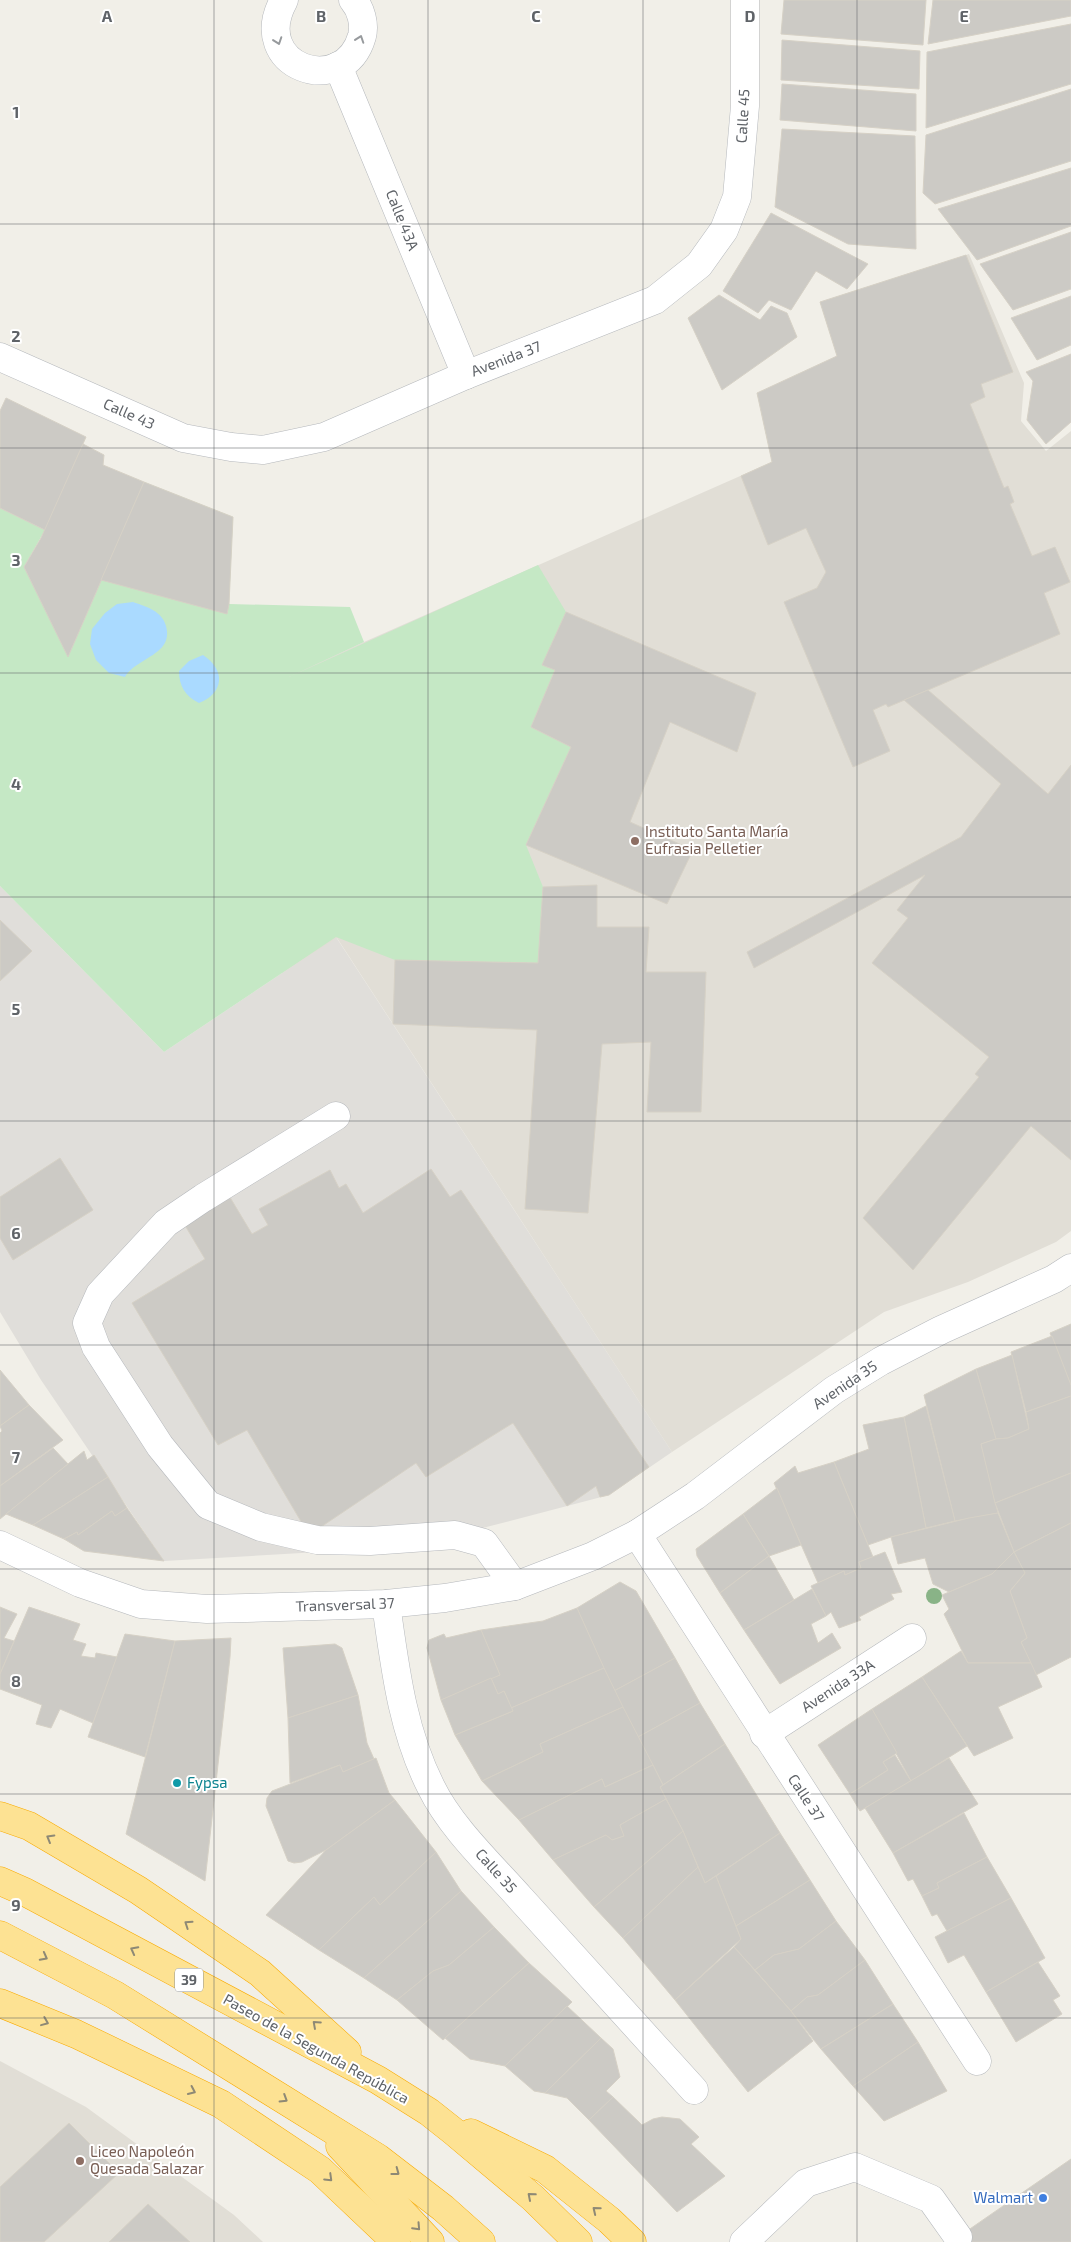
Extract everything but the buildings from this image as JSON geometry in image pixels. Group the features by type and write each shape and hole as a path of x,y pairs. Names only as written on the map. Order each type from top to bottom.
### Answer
{"highway":[{"path":"0,1816 29,1826 138,1890 260,1974 378,2080"},
{"name":"Paseo de la Segunda República","path":"0,1882 34,1897 378,2080 429,2112 533,2198 578,2242"},
{"path":"0,1935 115,1995 378,2158 443,2208 480,2242"},
{"path":"0,2003 76,2034 221,2104 320,2170 396,2242"},
{"path":"429,2112 545,2169 609,2220 632,2242"},
{"path":"311,2116 430,2242"}],"street":[{"path":"284,0 274,25 277,40 284,54 295,64 308,70 324,71 338,66 350,58 359,45 363,31 362,16 353,0"},
{"name":"Calle 45","path":"724,230 737,197 741,163 745,106 745,0"},
{"name":"Calle 43A","path":"338,66 466,374"},
{"name":"Avenida 37","path":"263,450 324,437 466,374 655,300 699,265 724,230"},
{"name":"Calle 43","path":"0,357 183,438 232,448 263,450"},
{"path":"336,1116 166,1223 100,1294 87,1323 96,1346 160,1446 208,1505 261,1527 317,1540 370,1541 422,1539 456,1535 484,1543 515,1586"},
{"name":"Avenida 35","path":"637,1534 695,1496 841,1385 881,1361 940,1330 1054,1279 1071,1268"},
{"name":"Transversal 37","path":"0,1545 80,1583 141,1604 207,1609 386,1604 453,1597 515,1586 594,1556 637,1534"},
{"name":"Calle 37","path":"637,1534 764,1734 977,2061"},
{"name":"Calle 35","path":"386,1604 396,1674 408,1730 423,1771 442,1806 477,1850 694,2090"},
{"name":"Avenida 33A","path":"764,1734 912,1638"},
{"path":"744,2242 806,2183 855,2167 931,2199 958,2237"}],"shaded area":[{"name":"Instituto Santa María Eufrasia Pelletier","path":"969,254 1024,383 1021,421 1046,451 1071,431 1071,1231 1056,1242 968,1282 884,1312 672,1452 337,938 282,973 138,745 364,642 772,462 757,393 837,356 820,302"},
{"path":"0,886 164,1052 336,937 672,1452 609,1495 433,1541 336,1551 164,1561 41,1380 0,1312"},
{"name":"Liceo Napoleón Quesada Salazar","path":"0,2061 86,2107 234,2215 263,2242 0,2242"}],"green space":[{"path":"144,482 233,517 229,604 350,607 364,642 289,677 538,565 566,612 543,665 555,670 531,727 571,747 526,845 543,887 538,963 395,960 336,937 164,1052 0,886 0,508 45,530 24,567 68,656"}],"water":[{"path":"133,602 153,610 161,617 166,626 167,636 160,650 131,670 125,677 109,673 96,660 90,644 92,629 105,613 117,604"},
{"path":"203,655 216,667 219,681 213,693 199,703 184,690 180,681 179,671 189,661"}],"place":[{"name":"Instituto Santa María Eufrasia Pelletier","path":"635,841"},
{"name":"Fypsa","path":"177,1783"},
{"name":"Liceo Napoleón Quesada Salazar","path":"80,2161"},
{"name":"Walmart","path":"1043,2198"}]}
